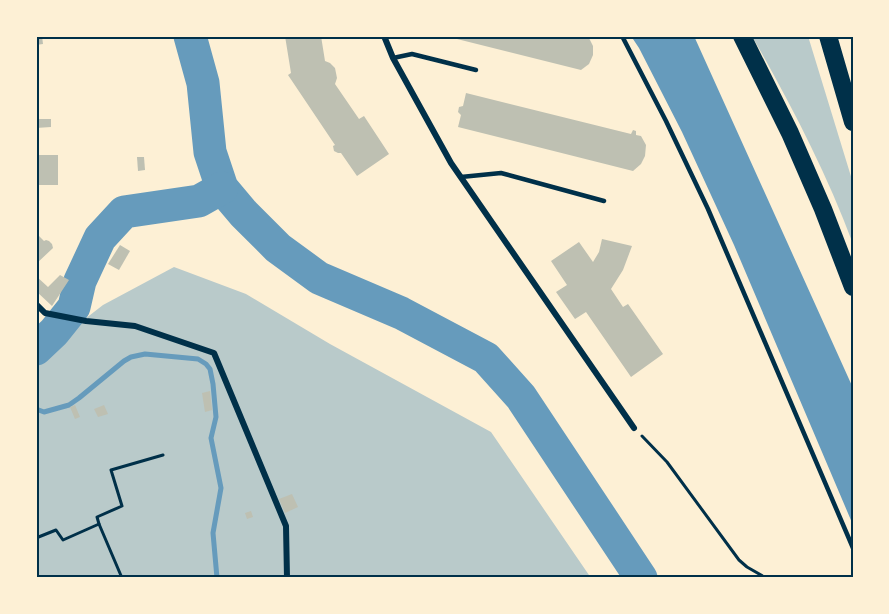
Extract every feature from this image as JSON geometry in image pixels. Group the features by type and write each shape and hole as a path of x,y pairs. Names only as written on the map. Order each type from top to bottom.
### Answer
{"highway":[{"path":"742,36 790,133 853,287"},
{"path":"828,36 853,122"}],"street":[{"path":"384,36 393,58 451,163 634,428"},
{"path":"36,304 45,313 86,321 135,326 214,353 286,526 286,578"}],"lane":[{"path":"622,36 708,209 853,548"},
{"path":"393,58 412,54 476,70"},
{"path":"461,177 501,173 604,201"}],"path":[{"path":"634,428 667,462 740,560 766,578"},
{"path":"122,578 97,517 122,506 111,470 163,455"},
{"path":"36,537 56,530 63,540 99,524"}],"shaded area":[{"path":"752,36 808,36 853,183 853,244 807,138"},
{"path":"174,267 246,294 330,344 491,432 591,578 36,578 36,357 103,305"}],"water":[{"path":"631,36 694,36 853,388 853,525 734,245 682,132"}],"building":[{"path":"36,36 42,36 43,44 36,45"},
{"path":"285,36 321,36 325,61 335,68 337,78 335,84 359,119 364,116 389,154 357,176 341,153 334,151 333,146 335,145 288,75 291,73"},
{"path":"445,36 588,36 593,46 593,55 589,64 581,70"},
{"path":"466,93 631,134 633,130 636,131 636,135 641,136 646,145 645,156 641,164 633,171 458,127 461,115 458,112 459,107 463,106"},
{"path":"36,119 51,119 51,127 36,128"},
{"path":"36,155 58,155 58,185 36,185"},
{"path":"137,157 144,157 145,170 138,171"},
{"path":"36,233 44,241 49,241 53,248 36,264"},
{"path":"602,239 632,246 623,270 611,289 623,307 628,304 663,354 631,377 586,312 575,319 556,292 567,285 551,261 579,242 593,262 599,252"},
{"path":"120,245 130,251 119,270 108,264"},
{"path":"60,275 69,280 52,306 36,291 36,276 48,287"},
{"path":"210,391 212,410 205,412 202,393"},
{"path":"75,405 80,417 75,419 70,407"},
{"path":"104,405 108,414 98,417 94,409"},
{"path":"292,494 298,507 285,513 279,499"},
{"path":"251,511 253,517 247,519 245,513"}],"waterway":[{"path":"190,36 203,83 210,152 222,188 278,248 319,278 401,313 486,358 521,397 641,578"},
{"path":"36,349 54,332 74,307 80,281 100,238 124,212 199,201 222,188"},
{"path":"36,409 44,412 69,405 131,357 145,354 198,359 206,364 210,369 213,384 216,417 211,438 221,488 213,533 217,578"}]}
